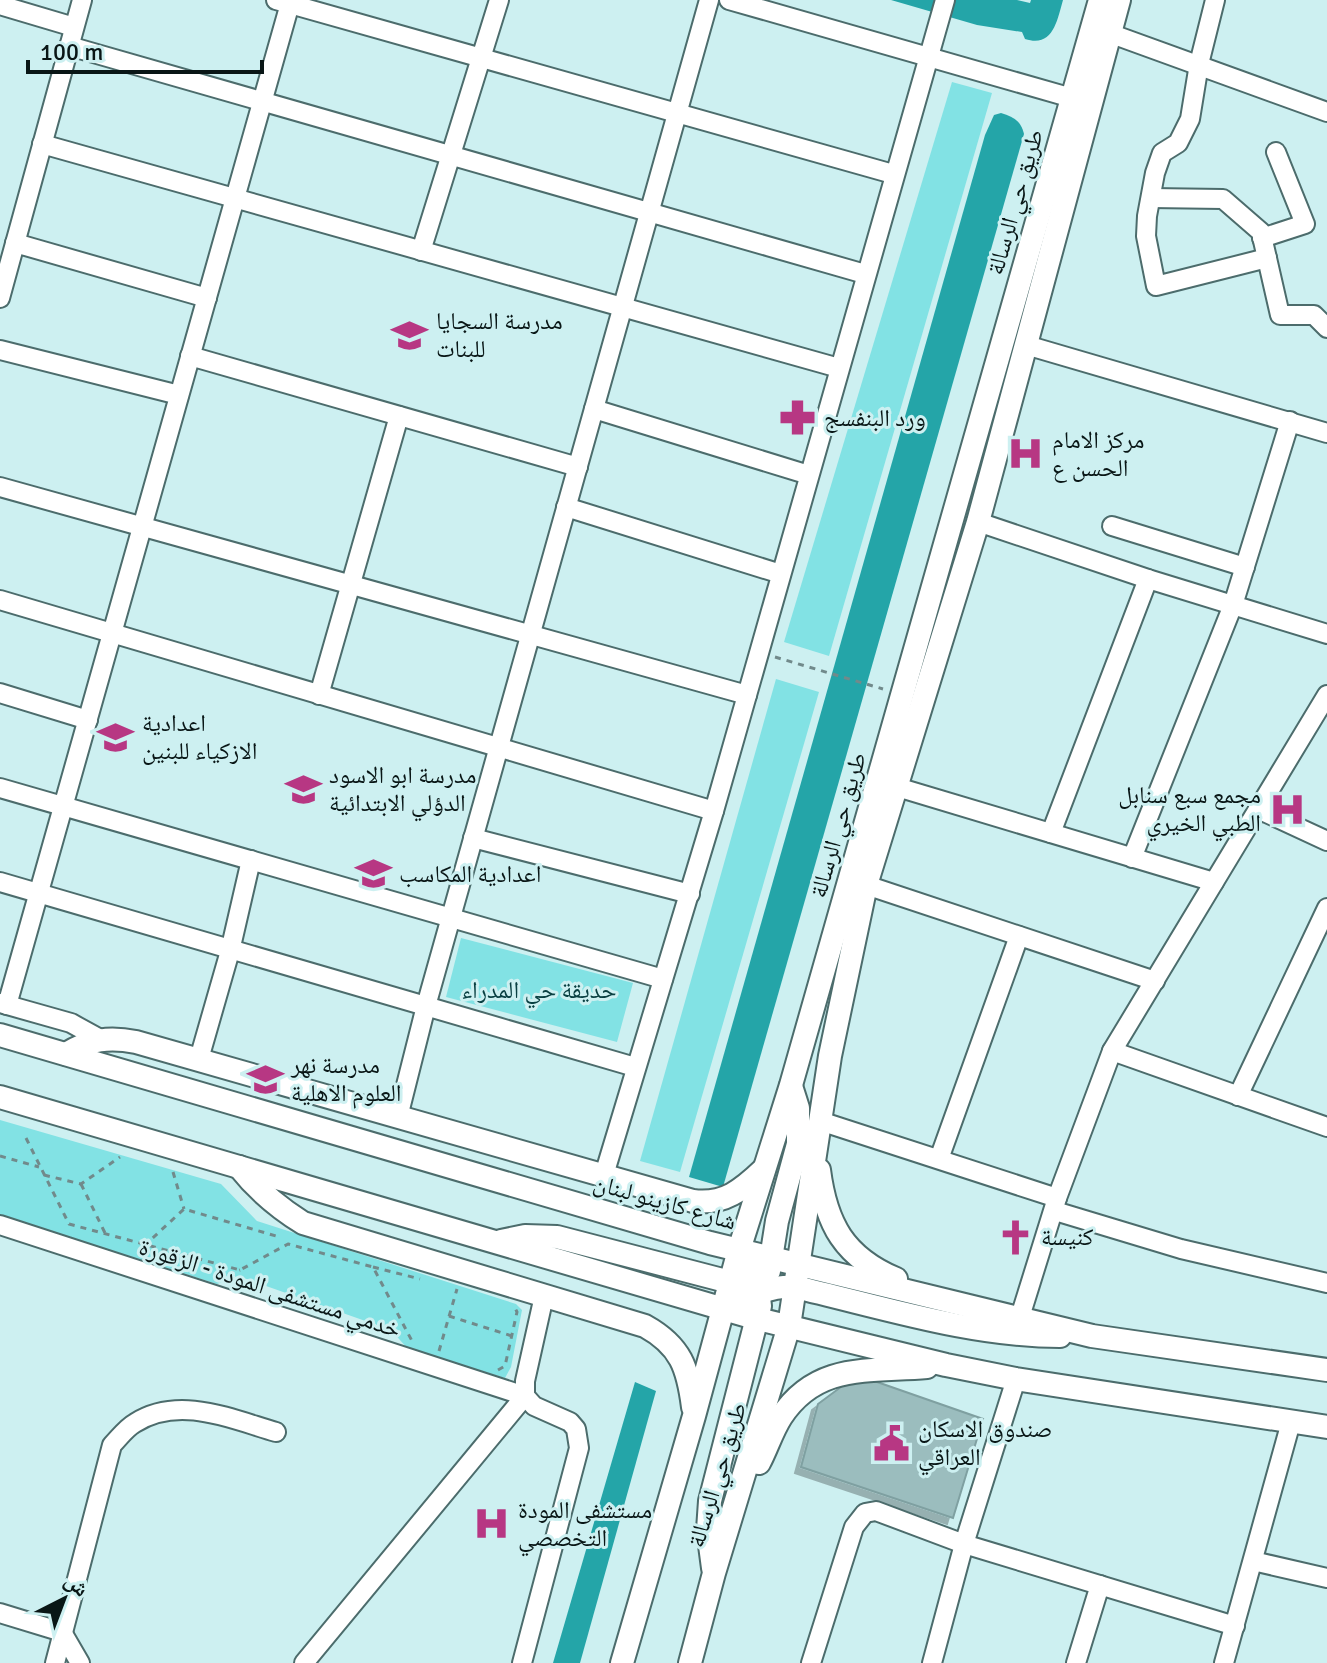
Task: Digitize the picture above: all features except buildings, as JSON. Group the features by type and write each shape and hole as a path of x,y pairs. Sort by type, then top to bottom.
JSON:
{"main road":[{"name":"طريق حي الرسالة","path":"622,1663 739,1250 791,1085 1100,0"},
{"name":"طريق حي الرسالة","path":"690,1663 789,1326 830,1056 866,885 978,522 1119,0"},
{"name":"شارع كازينو لبنان","path":"0,1035 739,1250"},
{"path":"66,1054 100,1039 127,1040 683,1199 712,1202 739,1192 766,1166"},
{"path":"714,1573 709,1544 710,1501 758,1319 777,1221 798,1144 798,1108 791,1085"},
{"path":"0,1097 758,1319 1016,1379 1327,1427"},
{"path":"817,1144 825,1205 843,1241 874,1268 925,1295"},
{"path":"239,1167 257,1189 303,1223 645,1326 667,1340 686,1369 694,1416"},
{"path":"495,1242 525,1236 557,1237 730,1282 766,1279 994,1332 1031,1336 1092,1336"},
{"path":"739,1250 766,1279 775,1306 789,1326"},
{"path":"723,1309 766,1279 797,1263 1092,1336 1327,1370"},
{"path":"737,1497 757,1468 783,1415 797,1397 815,1382 857,1371 946,1365"}],"street":[{"path":"0,298 82,0"},
{"path":"421,251 499,0"},
{"path":"398,1117 426,1006 709,0"},
{"path":"729,0 1072,98"},
{"path":"604,1175 690,894 945,0"},
{"path":"1215,0 1199,64 1190,119 1178,143 1162,153 1158,162 1146,236 1156,286 1267,258"},
{"path":"100,1039 71,1023 4,1004 39,895 207,298 262,101 285,1 893,174"},
{"path":"0,5 72,36 262,101 865,274"},
{"path":"1109,33 1327,112"},
{"path":"42,144 839,368"},
{"path":"1262,238 1305,224 1276,152"},
{"path":"1151,198 1223,199 1261,232 1280,315 1314,315 1327,328"},
{"path":"15,243 207,298"},
{"path":"1026,345 1327,433"},
{"path":"0,350 179,395"},
{"path":"190,356 578,467"},
{"path":"594,409 809,475"},
{"path":"319,695 399,416"},
{"path":"1132,858 1233,605 1290,421"},
{"path":"0,487 747,695"},
{"path":"566,507 781,574"},
{"path":"978,522 1327,634"},
{"path":"1112,526 1245,567"},
{"path":"1051,833 1148,579"},
{"path":"0,600 714,811"},
{"path":"0,693 88,720"},
{"path":"1020,1317 1056,1204 1112,1051 1327,695"},
{"path":"897,787 1214,882"},
{"path":"0,788 663,979"},
{"path":"1258,809 1327,841"},
{"path":"473,838 690,894"},
{"path":"199,1059 230,951 251,860"},
{"path":"0,882 635,1067"},
{"path":"866,885 1155,981"},
{"path":"1238,1096 1327,908"},
{"path":"939,1159 1019,936"},
{"path":"1112,1051 1327,1127"},
{"path":"820,1121 939,1159 1181,1249 1327,1283"},
{"name":"خدمي مستشفى المودة - الزقورة","path":"0,1225 525,1396 534,1406 570,1422 576,1429 579,1448 522,1663"},
{"path":"304,1663 525,1396 525,1381 544,1296"},
{"path":"932,1663 964,1544 1016,1379"},
{"path":"55,1663 112,1445 133,1424 156,1413 193,1409 276,1432"},
{"path":"1224,1663 1291,1422"},
{"path":"811,1663 854,1527 860,1517 870,1511 882,1512 964,1544 1235,1626"},
{"path":"1253,1561 1327,1578"},
{"path":"1076,1663 1100,1585"},
{"path":"0,1613 62,1632 80,1663"}],"path":[{"path":"759,652 881,689"},
{"path":"26,1138 69,1224 240,1270 288,1244 429,1282"},
{"path":"0,1156 41,1167"},
{"path":"44,1175 81,1184 120,1157"},
{"path":"173,1172 184,1209"},
{"path":"81,1184 106,1235"},
{"path":"184,1209 276,1236"},
{"path":"144,1246 184,1209"},
{"path":"373,1267 409,1340 424,1345"},
{"path":"439,1351 457,1289"},
{"path":"497,1370 505,1366 517,1312 513,1306"},
{"path":"449,1316 512,1336"}],"green space":[{"path":"952,82 992,93 829,656 784,642"},
{"path":"776,679 819,692 680,1172 640,1161"},
{"name":"حديقة حي المدراء","path":"461,938 633,983 617,1042 446,997"},
{"path":"0,1120 221,1184 257,1221 516,1304 522,1310 511,1367 505,1378 408,1349 391,1330 238,1276 217,1284 0,1216"}],"shaded area":[{"path":"891,0 1017,0 1030,3 1031,0 1063,0 1052,31 1042,40 1034,41 1025,39 1022,32 977,25"},
{"path":"1001,113 1016,120 1024,134 723,1187 689,1177 985,135 994,115"},
{"path":"635,1382 656,1391 580,1663 553,1663"}],"place":[{"name":"مدرسة السجايا للبنات","path":"410,335"},
{"name":"ورد البنفسج","path":"798,418"},
{"name":"مركز الامام الحسن ع","path":"1026,454"},
{"name":"اعدادية الازكياء للبنين","path":"116,737"},
{"name":"مدرسة ابو الاسود الدؤلي الابتدائية","path":"303,789"},
{"name":"مجمع سبع سنابل الطبي الخيري","path":"1287,809"},
{"name":"اعدادية المكاسب","path":"373,874"},
{"name":"مدرسة نهر العلوم الاهلية","path":"265,1079"},
{"name":"كنيسة","path":"1015,1237"},
{"name":"صندوق الاسكان العراقي","path":"892,1443"},
{"name":"مستشفى المودة التخصصي","path":"492,1524"}]}
